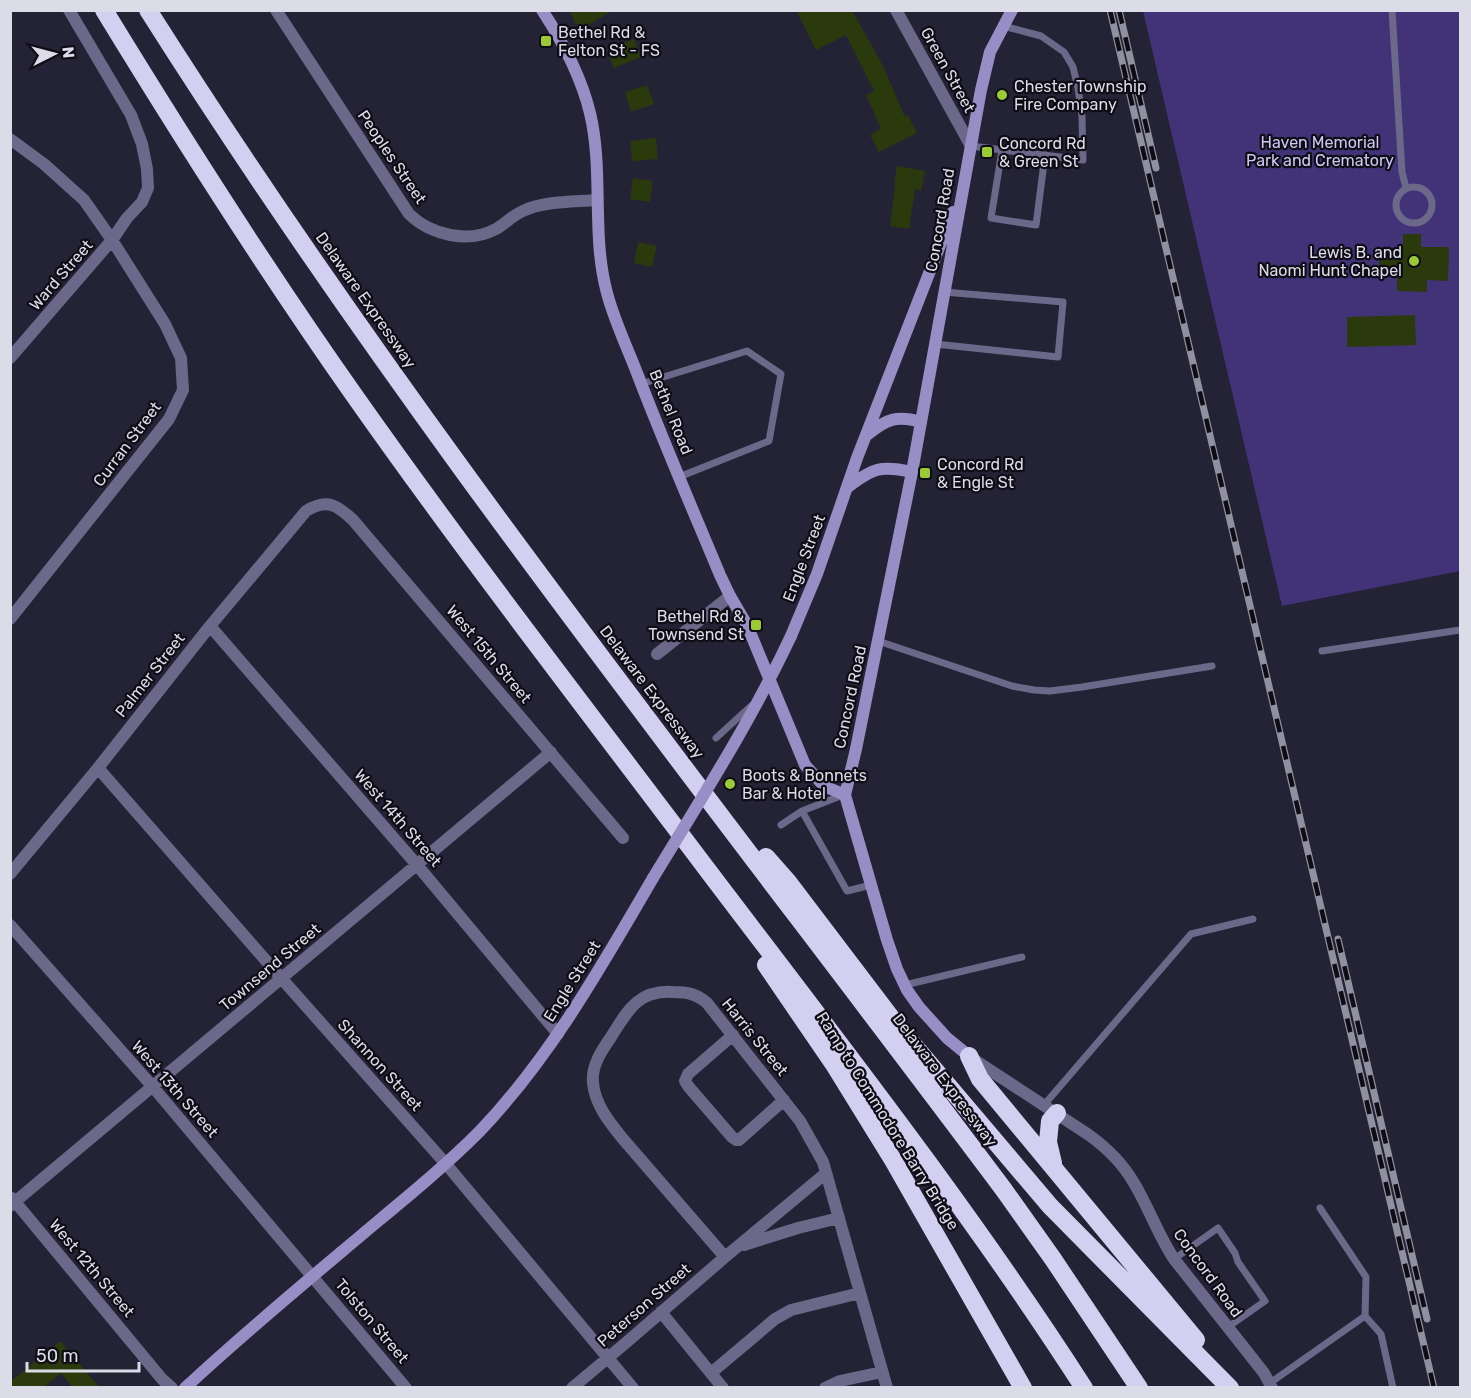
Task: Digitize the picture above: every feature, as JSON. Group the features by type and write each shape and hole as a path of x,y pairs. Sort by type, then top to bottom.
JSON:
{"highway":[{"path":"104,10 227,209 351,392 466,549 915,1145 1011,1279 1084,1388"},
{"name":"Delaware Expressway","path":"148,10 238,149 429,425 997,1181 1053,1258 1138,1388"},
{"path":"675,754 788,882 895,1023 1050,1206 1230,1388"},
{"name":"Ramp to Commodore Barry Bridge","path":"715,879 774,978 835,1066 887,1151 1023,1388"},
{"path":"969,1056 980,1079 1236,1388"},
{"path":"1050,1109 1048,1142 1054,1168"}],"main road":[{"name":"Bethel Road","path":"542,10 571,60 590,114 602,274 641,384 730,597 747,625 805,765 824,786 845,795"},
{"name":"Concord Road","path":"969,1056 947,1038 919,1008 897,969 845,795 912,472 981,90 990,52 1012,10"},
{"name":"Engle Street","path":"185,1388 446,1164 480,1131 507,1100 558,1034 617,940 742,731 771,678 817,574 857,458 962,187"},
{"path":"867,435 886,421 903,418 921,422"},
{"path":"848,487 865,474 881,468 912,472"}],"street":[{"name":"Ward Street","path":"10,358 112,240 142,202 148,188 147,169 131,115 69,10"},
{"name":"Peoples Street","path":"276,10 409,214 427,228 461,237 474,236 497,229 523,211 549,204 597,200"},
{"name":"Green Street","path":"896,10 971,146"},
{"name":"Curran Street","path":"10,619 169,418 183,390 181,358 165,324 112,240 84,200 44,164 11,141"},
{"name":"Palmer Street","path":"10,874 306,511 322,504"},
{"name":"West 15th Street","path":"322,504 336,506 353,520 623,838"},
{"path":"657,654 730,597"},
{"name":"West 14th Street","path":"210,626 417,865 558,1034"},
{"name":"Townsend Street","path":"12,1202 153,1087 551,752"},
{"name":"Shannon Street","path":"98,768 446,1164 633,1388"},
{"name":"West 13th Street","path":"10,925 153,1087 313,1276"},
{"name":"Harris Street","path":"725,1257 623,1139 599,1103 592,1081 596,1062 623,1017 640,998 652,993 681,992 692,994 707,1003 800,1120 823,1162 887,1388"},
{"path":"733,1035 688,1074 685,1081 688,1086 736,1140 740,1140 784,1100"},
{"name":"Concord Road","path":"969,1056 1107,1148 1134,1182 1173,1260 1228,1327 1271,1385"},
{"name":"Peterson Street","path":"572,1388 826,1173"},
{"name":"West 12th Street","path":"12,1202 171,1388"},
{"name":"Peterson Street","path":"737,1248 798,1228 839,1218"},
{"name":"Tolston Street","path":"313,1276 405,1388"},
{"path":"711,1373 775,1318 791,1310 860,1293"},
{"path":"661,1312 723,1388"},
{"path":"825,1388 840,1381 882,1372"}],"lane":[{"path":"1392,10 1402,172 1406,188"},
{"path":"971,146 1083,160 1082,116 1073,67 1064,52 1041,36 1003,26"},
{"path":"1002,150 991,219 1036,225 1045,155"},
{"path":"1406,188 1420,188 1427,192 1431,199 1430,214 1421,223 1405,222 1397,213 1396,199 1406,188"},
{"path":"935,344 1058,357 1062,302 944,292"},
{"path":"641,384 747,351 781,374 769,441 679,477"},
{"path":"1322,651 1461,630"},
{"path":"878,641 1012,686 1034,690 1050,691 1082,687 1212,666"},
{"path":"716,738 773,687"},
{"path":"781,825 802,811 845,795"},
{"path":"802,811 846,891 871,885"},
{"path":"1050,1109 1191,934 1253,919"},
{"path":"905,985 1022,957"},
{"path":"1320,1208 1366,1277 1365,1316 1382,1334 1394,1388"},
{"path":"1173,1260 1218,1228 1265,1301 1228,1327"},
{"path":"1271,1385 1365,1316"}],"green space":[{"name":"Haven Memorial Park and Crematory","path":"1143,11 1460,11 1460,571 1282,606"}],"building":[{"path":"569,10 614,10 579,30"},
{"path":"796,10 852,10 883,66 905,117 908,115 917,133 879,152 870,135 881,129 866,95 874,91 846,35 816,50"},
{"path":"634,39 641,57 614,68 606,50"},
{"path":"647,85 654,104 631,112 625,92"},
{"path":"656,138 658,159 632,161 630,141"},
{"path":"897,166 925,171 921,191 915,189 909,229 890,226"},
{"path":"633,178 653,181 650,202 630,199"},
{"name":"Lewis B. and Naomi Hunt Chapel","path":"1403,234 1421,234 1421,247 1449,247 1448,281 1427,280 1427,292 1397,291 1397,275 1379,274 1379,248 1403,248"},
{"path":"638,242 657,246 652,267 634,263"},
{"path":"1415,315 1416,345 1347,347 1347,317"},
{"path":"60,1341 100,1388 73,1388 61,1373 43,1388 10,1388 10,1382"}],"railway":[{"path":"1110,10 1434,1388"},
{"path":"1119,10 1156,168"},
{"path":"1338,939 1427,1319"}],"place":[{"name":"Bethel Rd & Felton St - FS","path":"546,41"},
{"name":"Chester Township Fire Company","path":"1002,95"},
{"name":"Concord Rd & Green St","path":"987,152"},
{"name":"Lewis B. and Naomi Hunt Chapel","path":"1414,261"},
{"name":"Concord Rd & Engle St","path":"925,473"},
{"name":"Bethel Rd & Townsend St","path":"756,625"},
{"name":"Boots & Bonnets Bar & Hotel","path":"730,784"}]}
